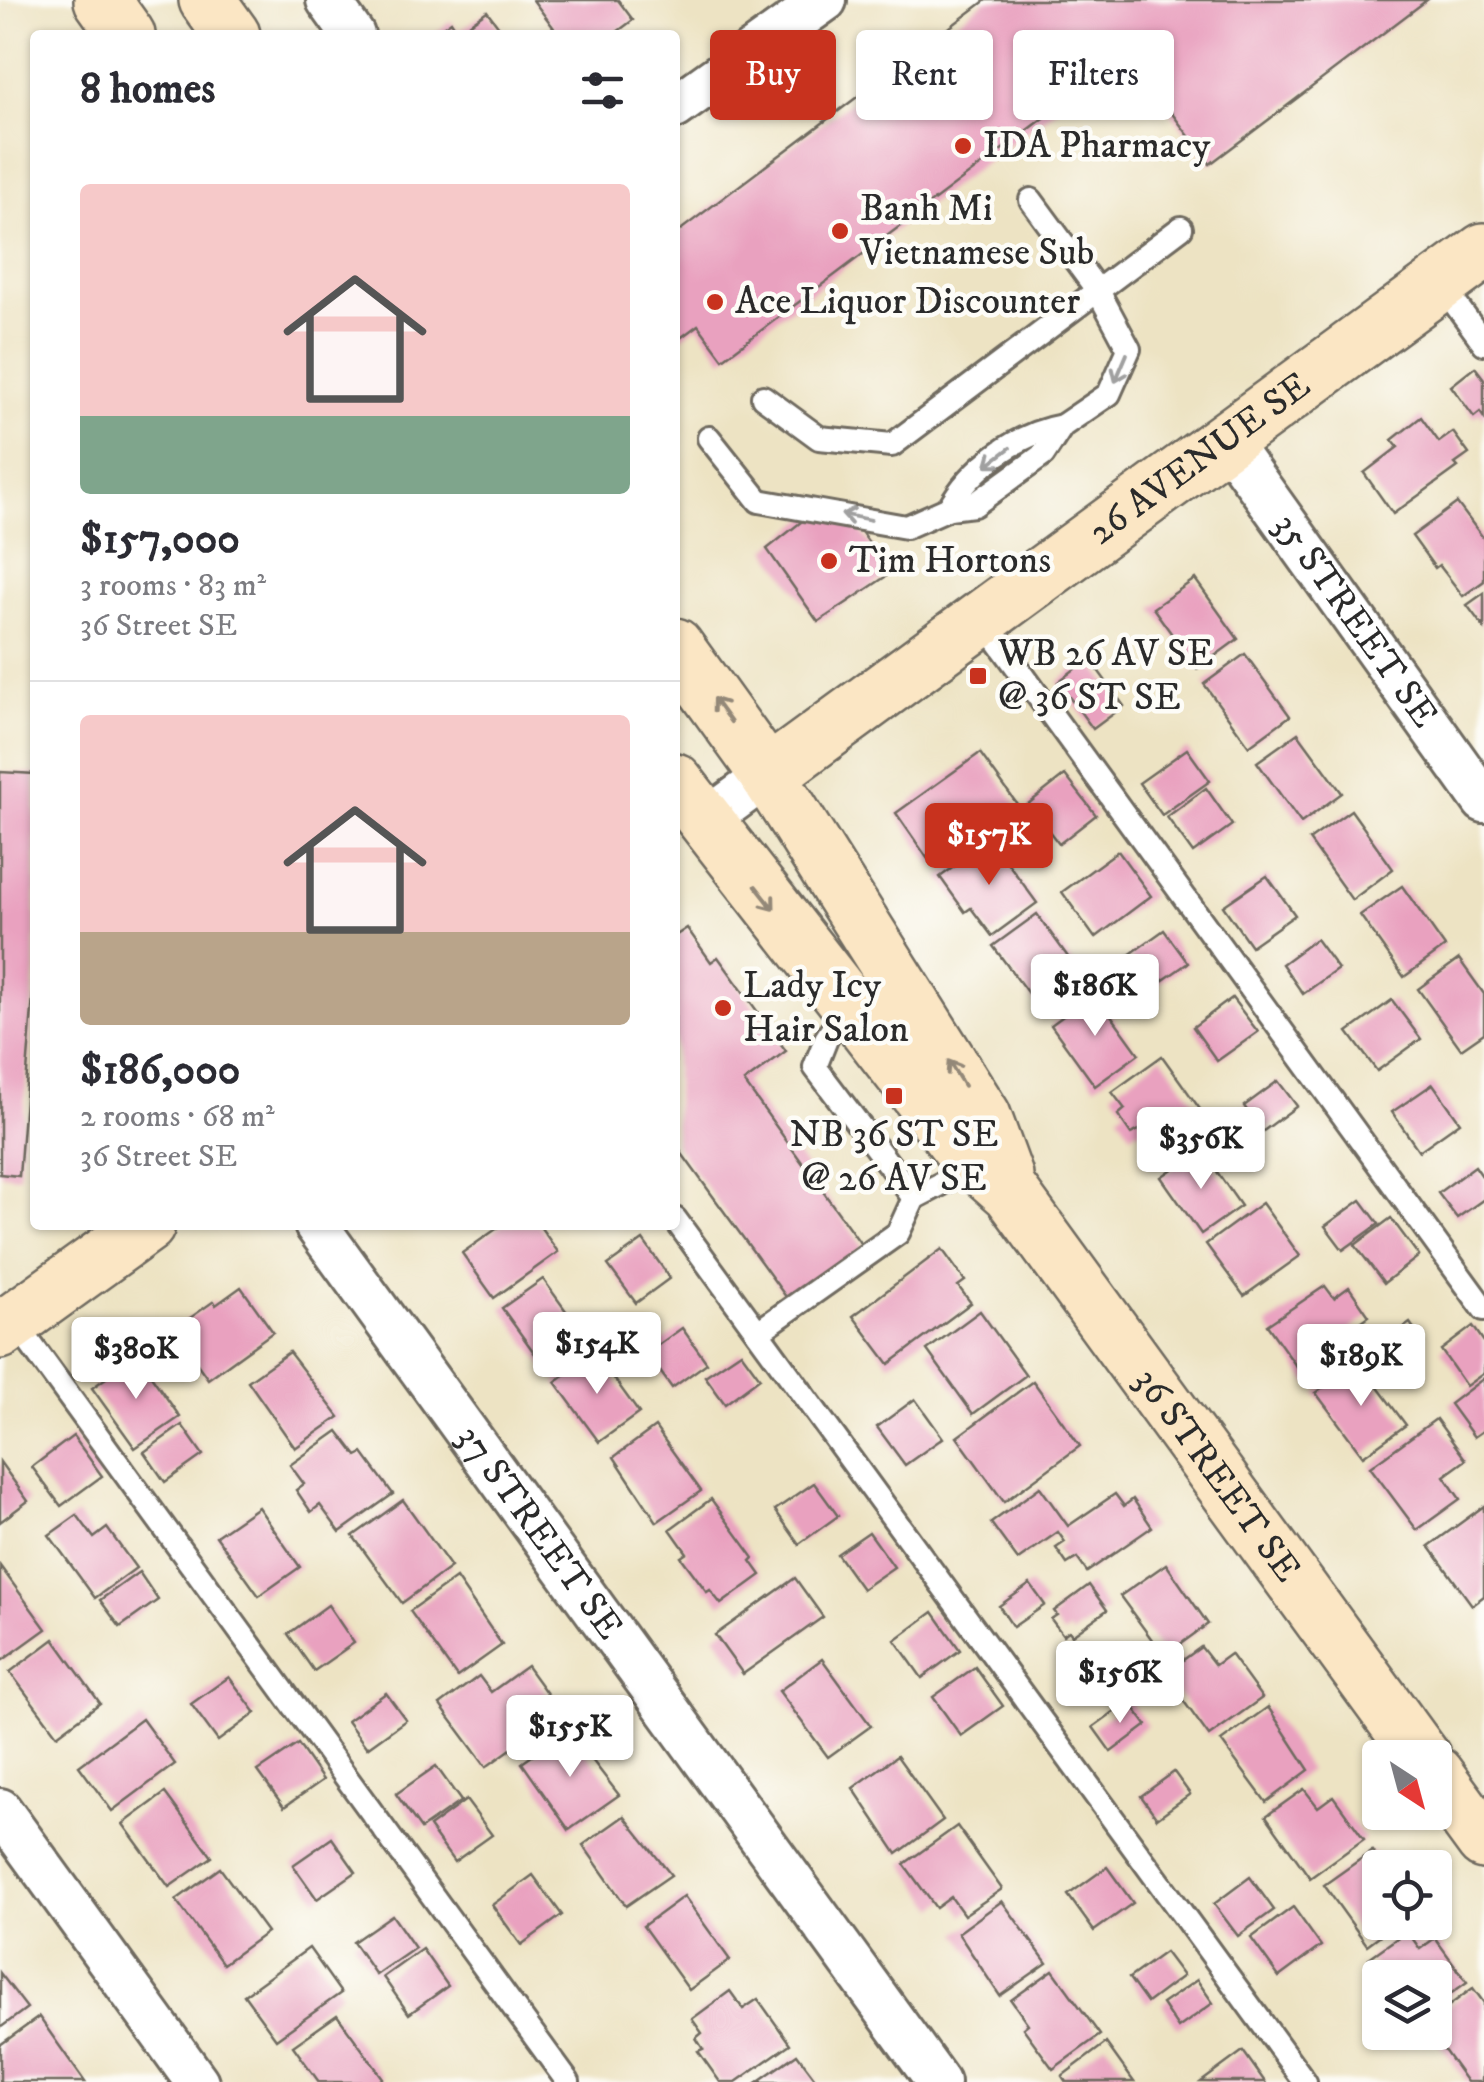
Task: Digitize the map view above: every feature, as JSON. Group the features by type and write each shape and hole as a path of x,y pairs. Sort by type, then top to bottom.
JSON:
{"main road":[{"path":"102,0 123,30"},
{"path":"207,0 228,30"},
{"name":"26 AVENUE SE","path":"768,775 1484,251"},
{"name":"36 STREET SE","path":"680,653 768,775 983,1116 995,1178"},
{"name":"36 STREET SE","path":"685,815 848,1004 962,1150 995,1178 1410,1740"},
{"path":"7,1326 140,1230"},
{"path":"1452,1797 1484,1841"}],"street":[{"path":"680,103 825,0"},
{"name":"35 STREET SE","path":"1226,440 1484,801"},
{"name":"26 AVENUE SE","path":"685,815 768,775"},
{"name":"37 STREET SE","path":"320,1230 938,2082"},
{"path":"0,1810 197,2082"}],"lane":[{"path":"709,438 760,501 906,527 949,508 964,482 1033,431 1062,426 1110,394 1128,348 1098,290 1031,200"},
{"path":"763,396 820,438 892,445 1181,228"},
{"path":"1440,283 1484,343"},
{"path":"982,618 1484,1309"},
{"path":"848,1004 826,1039 816,1067 914,1198"},
{"path":"914,1198 995,1178"},
{"path":"758,1332 898,1234 914,1198"},
{"path":"680,1226 1305,2082"},
{"path":"7,1326 568,2082"}],"building":[{"path":"533,0 618,0 633,20 620,30 555,30"},
{"path":"986,0 1427,0 1210,164 1174,116 1174,30 1013,30 1013,120 1041,120 723,359 698,325 680,338 680,230 827,120 836,120 836,113 856,98 856,120 993,120 993,30 946,30"},
{"path":"487,11 501,30 461,30"},
{"path":"451,21 457,30 439,30"},
{"path":"1475,367 1484,379 1484,418 1480,412 1474,417 1451,386"},
{"path":"1421,417 1439,442 1453,432 1469,454 1455,464 1458,467 1393,514 1364,473 1398,447 1392,440"},
{"path":"1457,503 1484,539 1484,581 1463,596 1439,565 1435,568 1412,536"},
{"name":"Tim Hortons","path":"811,514 854,522 891,573 818,622 767,549"},
{"path":"1195,579 1238,639 1197,669 1153,608"},
{"path":"1484,593 1484,628 1467,605"},
{"path":"1245,654 1290,716 1249,746 1204,684"},
{"path":"1089,658 1124,706 1093,729 1058,682"},
{"path":"1298,733 1342,793 1301,823 1257,762"},
{"path":"1187,749 1210,781 1162,815 1139,783"},
{"path":"980,753 1017,804 932,865 896,813"},
{"path":"0,772 30,774 30,1034 19,1176 0,1174"},
{"path":"1065,775 1096,815 1059,844 1028,804"},
{"path":"1206,788 1232,825 1193,853 1167,817"},
{"path":"1351,810 1393,869 1352,900 1309,840"},
{"path":"991,840 1037,903 992,936 971,908 965,912 940,877"},
{"path":"1118,851 1151,896 1095,938 1062,892"},
{"path":"1267,876 1295,915 1251,946 1223,906"},
{"path":"1402,886 1445,947 1404,977 1360,915"},
{"path":"1037,914 1081,975 1038,1007 993,946"},
{"path":"687,928 711,962 718,957 786,1051 744,1082 863,1247 789,1301 680,1151 680,933"},
{"path":"1164,930 1188,963 1152,988 1129,955"},
{"path":"1316,939 1338,969 1303,994 1282,964"},
{"path":"1459,959 1484,994 1484,1033 1461,1049 1418,989"},
{"path":"1095,993 1139,1054 1095,1086 1051,1025"},
{"path":"1232,998 1258,1032 1217,1061 1193,1027"},
{"path":"1392,1000 1421,1039 1377,1071 1348,1032"},
{"path":"1162,1056 1202,1112 1152,1148 1139,1130 1131,1134 1118,1115 1125,1109 1112,1092"},
{"path":"1278,1081 1297,1106 1262,1132 1244,1106"},
{"path":"1433,1084 1460,1122 1419,1151 1392,1112"},
{"path":"1201,1149 1241,1206 1201,1234 1161,1177"},
{"path":"1475,1166 1484,1179 1484,1199 1457,1218 1438,1193"},
{"path":"1361,1200 1379,1224 1343,1250 1325,1226"},
{"path":"1262,1203 1300,1256 1244,1296 1206,1244"},
{"path":"1391,1218 1419,1256 1384,1283 1355,1245"},
{"path":"495,1230 543,1230 558,1252 494,1298 462,1253"},
{"path":"643,1240 670,1278 636,1303 608,1265"},
{"path":"942,1249 965,1281 958,1286 971,1303 889,1364 853,1316"},
{"path":"543,1279 587,1340 546,1369 502,1308"},
{"path":"1325,1286 1334,1298 1349,1287 1369,1316 1347,1332 1358,1347 1308,1383 1267,1325"},
{"path":"241,1287 273,1332 208,1379 173,1330"},
{"path":"980,1311 1026,1375 973,1414 927,1350"},
{"path":"1410,1323 1424,1343 1401,1360 1386,1340"},
{"path":"1473,1326 1484,1342 1484,1373 1466,1386 1441,1350"},
{"path":"682,1328 707,1363 672,1388 647,1353"},
{"path":"289,1352 339,1417 295,1448 248,1381"},
{"path":"595,1352 639,1413 599,1442 555,1382"},
{"path":"741,1352 760,1378 725,1404 705,1376"},
{"path":"137,1356 180,1417 135,1448 92,1388"},
{"path":"1359,1362 1406,1425 1363,1456 1316,1393"},
{"path":"1484,1378 1484,1430 1474,1437 1450,1404"},
{"path":"1033,1381 1080,1446 1004,1502 957,1437"},
{"path":"915,1399 943,1438 905,1465 877,1427"},
{"path":"1436,1419 1466,1460 1444,1476 1460,1499 1417,1530 1370,1467"},
{"path":"182,1425 203,1455 165,1482 144,1452"},
{"path":"655,1427 701,1491 657,1522 614,1457"},
{"path":"338,1431 357,1456 363,1453 393,1494 340,1532 320,1505 311,1512 296,1490 304,1484 290,1465"},
{"path":"73,1436 102,1476 61,1506 32,1467"},
{"path":"0,1462 28,1501 0,1522"},
{"path":"814,1483 838,1516 799,1544 775,1510"},
{"path":"1040,1487 1068,1526 1115,1494 1124,1506 1133,1499 1152,1527 1087,1572 1077,1558 1067,1564 1056,1548 1065,1542 1058,1532 1018,1560 991,1523"},
{"path":"711,1499 754,1558 751,1561 761,1575 721,1604 681,1557 687,1553 670,1529"},
{"path":"403,1500 451,1567 402,1603 353,1536"},
{"path":"1484,1506 1484,1596 1472,1605 1429,1546"},
{"path":"258,1507 300,1567 259,1596 216,1536"},
{"path":"77,1515 94,1538 107,1528 136,1568 95,1598 49,1535"},
{"path":"869,1532 894,1567 862,1589 837,1554"},
{"path":"1166,1564 1208,1624 1164,1656 1120,1596"},
{"path":"0,1566 46,1629 3,1660 0,1656"},
{"path":"139,1572 158,1600 120,1627 100,1600"},
{"path":"456,1578 502,1645 457,1677 410,1611"},
{"path":"795,1578 823,1617 743,1674 715,1635"},
{"path":"1030,1584 1045,1605 1013,1627 999,1606"},
{"path":"1089,1585 1107,1610 1072,1635 1069,1631 1063,1635 1051,1619 1057,1615 1054,1611"},
{"path":"328,1605 354,1643 314,1671 288,1634"},
{"path":"933,1612 960,1650 922,1678 895,1640"},
{"path":"54,1639 100,1703 57,1735 10,1672"},
{"path":"1201,1647 1215,1665 1230,1654 1262,1698 1209,1736 1164,1674"},
{"path":"822,1659 871,1726 828,1757 779,1691"},
{"path":"527,1666 561,1713 486,1767 440,1705 479,1676 491,1692"},
{"path":"975,1667 1003,1706 961,1736 933,1697"},
{"path":"229,1677 256,1713 218,1741 191,1704"},
{"path":"386,1693 406,1720 367,1748 347,1721"},
{"path":"1129,1701 1147,1725 1111,1752 1093,1727"},
{"path":"1268,1707 1309,1770 1266,1802 1221,1741"},
{"path":"142,1719 175,1764 112,1811 79,1766"},
{"path":"569,1730 619,1795 569,1830 522,1763"},
{"path":"298,1744 323,1780 284,1807 258,1771"},
{"path":"897,1756 943,1820 897,1854 853,1788"},
{"path":"436,1766 461,1801 421,1829 396,1794"},
{"path":"1174,1772 1190,1794 1157,1818 1141,1796"},
{"path":"1304,1789 1318,1807 1333,1796 1364,1839 1310,1878 1266,1816"},
{"path":"165,1793 212,1857 169,1887 123,1824"},
{"path":"466,1800 492,1835 454,1862 429,1827"},
{"path":"624,1816 671,1875 626,1906 583,1845"},
{"path":"957,1826 1002,1889 964,1915 951,1897 936,1908 904,1864"},
{"path":"332,1838 356,1872 317,1899 293,1865"},
{"path":"1362,1858 1362,1938 1324,1885"},
{"path":"1107,1867 1133,1903 1094,1931 1068,1895"},
{"path":"220,1868 267,1932 223,1964 176,1900"},
{"path":"533,1875 562,1915 521,1945 492,1905"},
{"path":"1250,1877 1274,1910 1238,1936 1214,1904"},
{"path":"684,1896 730,1960 689,1990 643,1926"},
{"path":"1002,1901 1047,1963 1000,1996 958,1933"},
{"path":"1293,1907 1321,1946 1279,1977 1251,1938"},
{"path":"392,1915 415,1948 376,1975 353,1942"},
{"path":"1394,1940 1414,1940 1420,1949 1436,1940 1451,1960 1370,1960"},
{"path":"309,1948 341,1993 276,2039 244,1995"},
{"path":"422,1949 448,1986 409,2014 383,1977"},
{"path":"1165,1952 1183,1976 1147,2003 1129,1978"},
{"path":"1452,1961 1467,1982 1452,1993"},
{"path":"1053,1970 1100,2035 1053,2069 1023,2028 1028,2024 1011,2000"},
{"path":"0,1973 27,2008 0,2028"},
{"path":"1197,1980 1213,2003 1178,2028 1162,2004"},
{"path":"1473,1988 1484,2003 1482,2082 1467,2082 1444,2050 1452,2050 1452,2003"},
{"path":"730,1991 743,2009 758,1999 790,2044 736,2082 720,2082 698,2051 703,2049 696,2038 702,2033 692,2019"},
{"path":"337,2015 383,2078 378,2082 319,2082 293,2046"},
{"path":"39,2017 85,2082 0,2082 0,2045"},
{"path":"1106,2043 1134,2082 1066,2082 1062,2076"},
{"path":"1243,2051 1265,2082 1201,2082"},
{"path":"797,2054 818,2082 757,2082"}],"place":[{"name":"IDA Pharmacy","path":"963,146"},
{"name":"Banh Mi Vietnamese Sub","path":"840,231"},
{"name":"Ace Liquor Discounter","path":"715,302"},
{"name":"Tim Hortons","path":"829,561"},
{"name":"WB 26 AV SE @ 36 ST SE","path":"978,676"},
{"name":"Lady Icy Hair Salon","path":"723,1008"},
{"name":"NB 36 ST SE @ 26 AV SE","path":"894,1096"}]}
